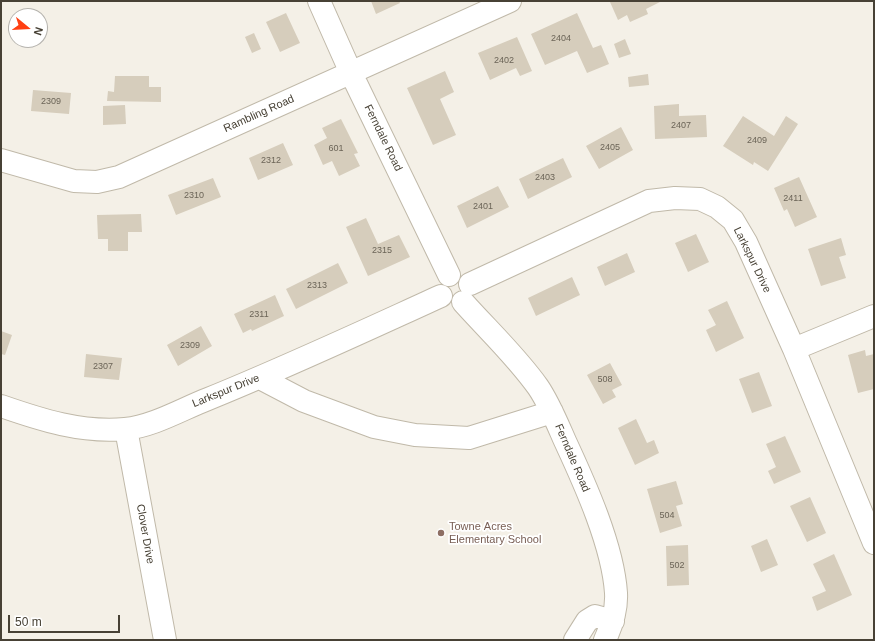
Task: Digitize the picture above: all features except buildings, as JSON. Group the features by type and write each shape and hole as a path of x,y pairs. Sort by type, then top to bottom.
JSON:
{"street":[{"name":"Ferndale Road","path":"319,1 351,73 449,275"},
{"name":"Rambling Road","path":"1,160 74,181 97,182 119,177 510,1"},
{"name":"Larkspur Drive","path":"466,293 649,201 675,198 700,199 717,207 733,220 746,242 794,349 874,543"},
{"path":"459,274 467,280 466,293 453,305 448,303 441,296 440,291 442,281 449,275 459,274"},
{"name":"Ferndale Road","path":"466,293 533,381 552,412 576,465 605,542 614,573 615,588 609,631"},
{"name":"Larkspur Drive","path":"1,406 33,418 72,427 126,429 156,421 260,378 441,296"},
{"path":"794,349 874,316"},
{"path":"260,378 304,402 367,425 415,435 469,438 552,412"},
{"name":"Clover Drive","path":"126,429 165,640"},
{"path":"575,640 587,621 595,616 609,631"}],"place":[{"name":"Towne Acres Elementary School","path":"441,533"}]}
